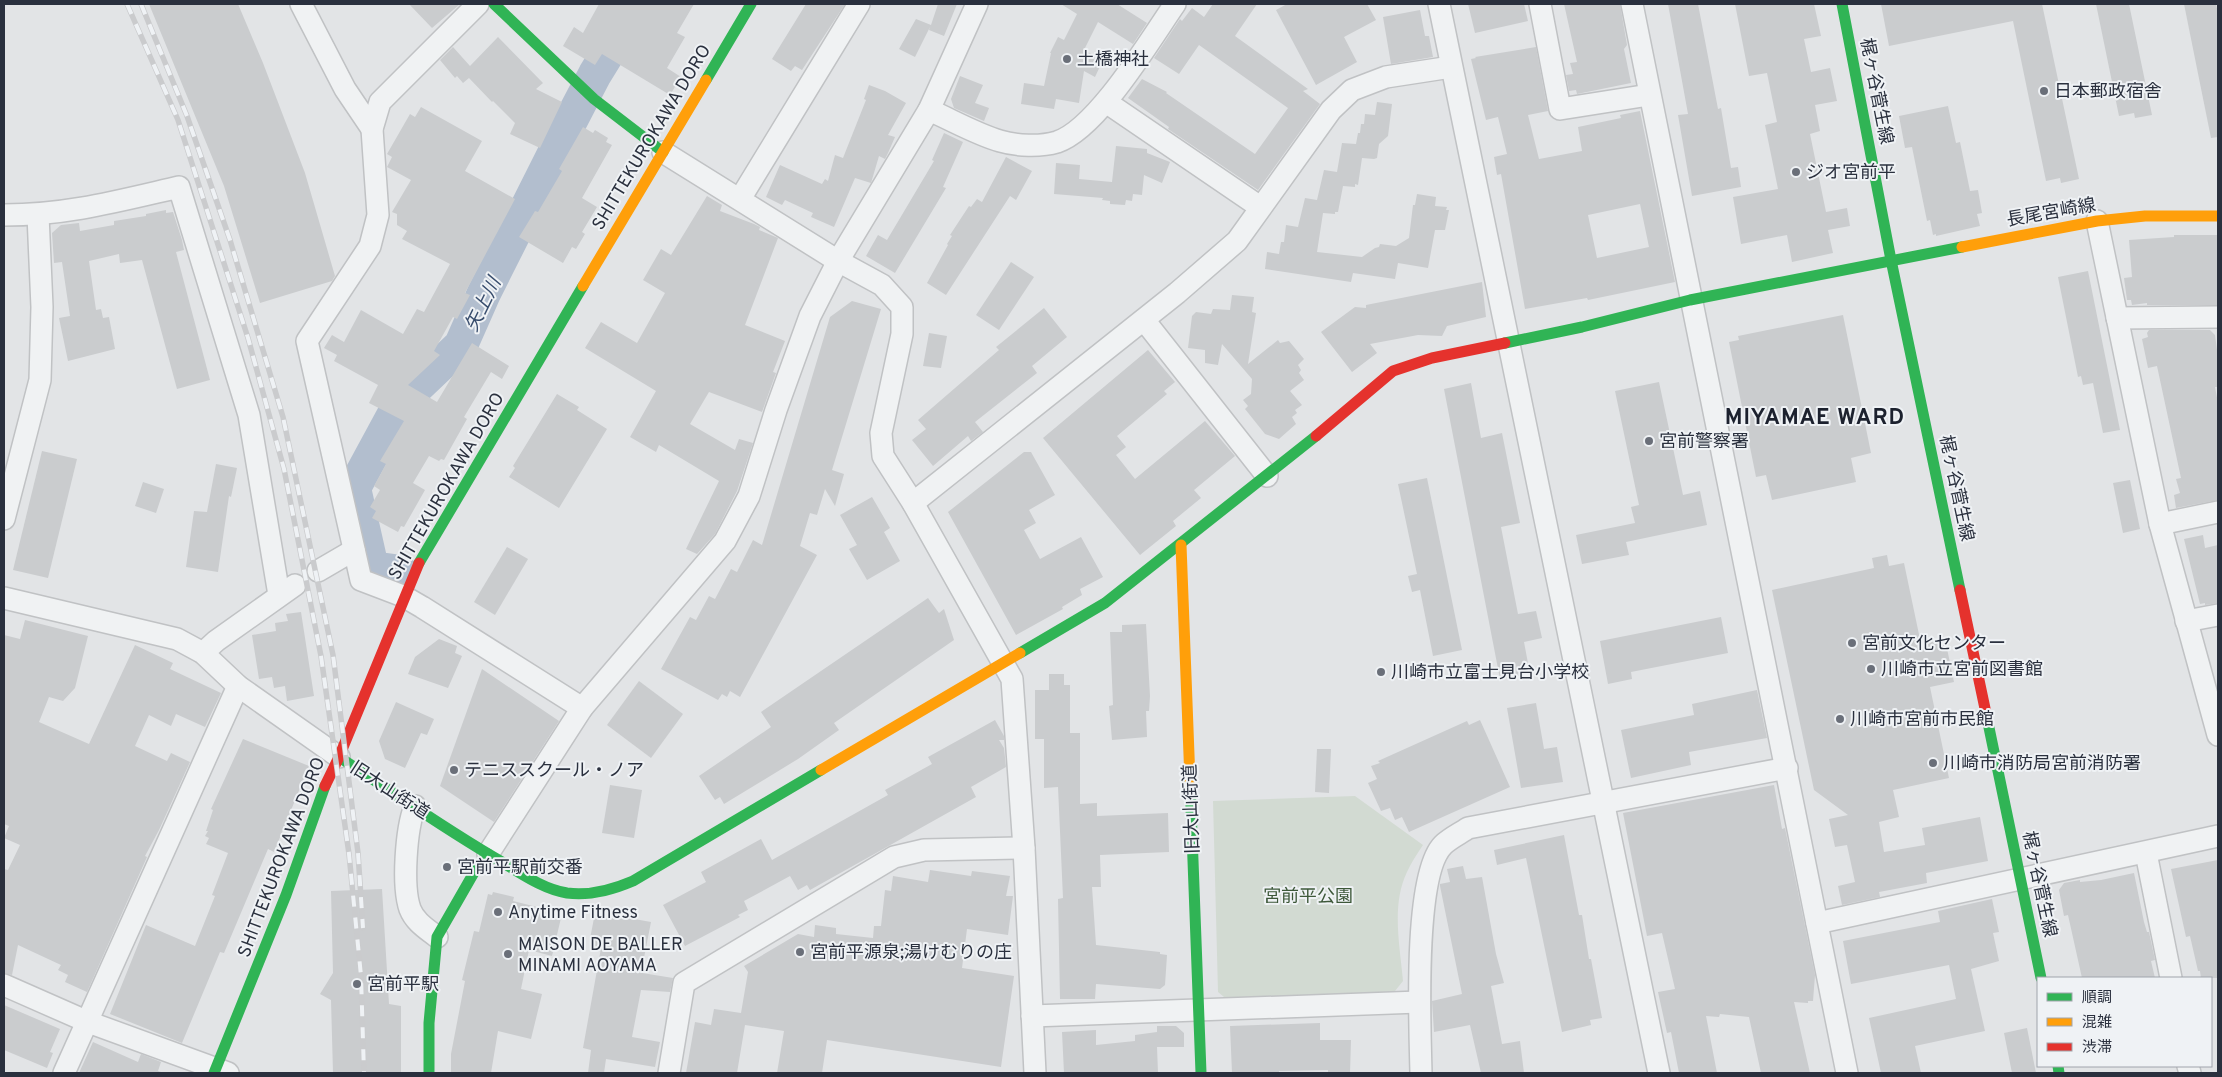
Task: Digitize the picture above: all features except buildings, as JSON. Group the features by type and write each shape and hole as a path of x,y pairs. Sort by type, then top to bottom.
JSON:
{"street":[{"path":"301,4 345,89 372,129"},
{"path":"478,4 380,102 372,129 378,215 370,246 307,341 361,580 404,596 582,708"},
{"path":"494,4 594,99 664,152 838,261 882,285 902,307 902,334 881,433 883,456 913,503 1012,679 1024,848 1035,1073"},
{"name":"SHITTEKUROKAWA DORO","path":"219,1072 329,774 339,757 404,596 421,559 751,4"},
{"path":"740,199 858,4"},
{"path":"429,1073 429,1023 437,937 476,869 488,854 582,708 725,541 749,496 776,410 810,316 838,261 929,110 977,4"},
{"path":"929,110 1000,141 1030,145 1057,142 1084,126 1106,102 1176,4"},
{"path":"1439,4 1659,1073"},
{"path":"1540,4 1560,109 1650,95"},
{"path":"1632,4 1690,300 1787,768 1847,1073"},
{"name":"梶ヶ谷菅生線","path":"1842,4 1891,260 2041,977"},
{"path":"913,503 1215,262 1237,241 1331,110 1352,90 1386,77 1451,67"},
{"path":"1106,102 1260,208"},
{"path":"4,215 38,215 80,210 179,187 249,416 287,590 216,641 203,653"},
{"path":"4,519 40,380 42,307 38,215"},
{"name":"長尾宮崎線","path":"1181,545 1393,371 1432,358 1582,327 1690,300 2097,220 2145,216 2218,216"},
{"path":"2097,220 2160,524 2218,735"},
{"path":"2117,318 2217,321"},
{"path":"1144,320 1267,476"},
{"path":"2160,524 2218,512"},
{"name":"旧大山街道","path":"4,598 177,639 203,653 238,686 339,757 488,854 533,880 565,893 589,894 612,890 634,881 1003,664 1105,603 1181,545"},
{"name":"旧大山街道","path":"1181,545 1202,1073"},
{"path":"318,571 354,550"},
{"path":"2186,621 2218,615"},
{"path":"64,1073 238,686"},
{"path":"1421,1073 1422,912 1431,869 1442,845 1468,828 1603,801 1787,768"},
{"path":"415,806 409,823 406,857 410,909 419,922 437,937"},
{"path":"1817,923 2218,836"},
{"path":"669,1073 684,983 894,857 924,850 1024,848"},
{"path":"2146,853 2171,977"},
{"path":"4,985 88,1022 219,1072"},
{"path":"1032,1016 1420,1002"}],"green space":[{"name":"宮前平公園","path":"1355,796 1423,845 1407,872 1399,898 1398,926 1403,981 1391,996 1230,1002 1218,992 1213,801"}],"waterway":[{"name":"矢上川","path":"401,572 372,568 354,488 400,403 461,345 484,293 571,120 595,74 638,4"}],"railway":[{"path":"127,4 178,120 248,338 284,469 321,656 349,854 361,976 364,1073"},
{"path":"141,4 187,116 230,240 283,417 333,655 358,853 363,928"}],"traffic: fast":[{"path":"494,4 594,99 663,152"},
{"path":"706,80 751,4"},
{"path":"1842,4 1891,260 1960,590"},
{"path":"1505,343 1582,327 1690,300 1962,247"},
{"path":"419,563 583,286"},
{"path":"1020,653 1105,603 1316,436"},
{"path":"1987,718 2041,977"},
{"path":"339,757 440,824 525,876 541,885 575,894 600,891 633,881 821,770"},
{"path":"1190,781 1201,1073"},
{"path":"214,1073 286,895 325,786"},
{"path":"429,1073 429,1023 437,937 476,869 488,854"},
{"path":"2058,1067 2059,1073"}],"traffic: slow":[{"path":"583,286 706,80"},
{"path":"1962,247 2097,221 2145,216 2218,216"},
{"path":"1181,545 1190,781"},
{"path":"821,770 1020,653"}],"traffic: jam":[{"path":"1316,436 1393,371 1432,358 1505,343"},
{"path":"325,786 339,757 419,563"},
{"path":"1960,590 1987,718"}],"place":[{"name":"土橋神社","path":"1067,59"},
{"name":"日本郵政宿舎","path":"2044,91"},
{"name":"ジオ宮前平","path":"1796,172"},
{"name":"宮前警察署","path":"1649,441"},
{"name":"宮前文化センター","path":"1852,643"},
{"name":"川崎市立宮前図書館","path":"1871,669"},
{"name":"川崎市立富士見台小学校","path":"1381,672"},
{"name":"川崎市宮前市民館","path":"1840,719"},
{"name":"川崎市消防局宮前消防署","path":"1933,763"},
{"name":"テニススクール・ノア","path":"454,770"},
{"name":"宮前平駅前交番","path":"447,867"},
{"name":"Anytime Fitness","path":"498,912"},
{"name":"宮前平源泉;湯けむりの庄","path":"800,952"},
{"name":"MAISON DE BALLER MINAMI AOYAMA","path":"508,954"},
{"name":"宮前平駅","path":"357,984"}],"district":[{"name":"MIYAMAE WARD","path":"1815,416"}]}
